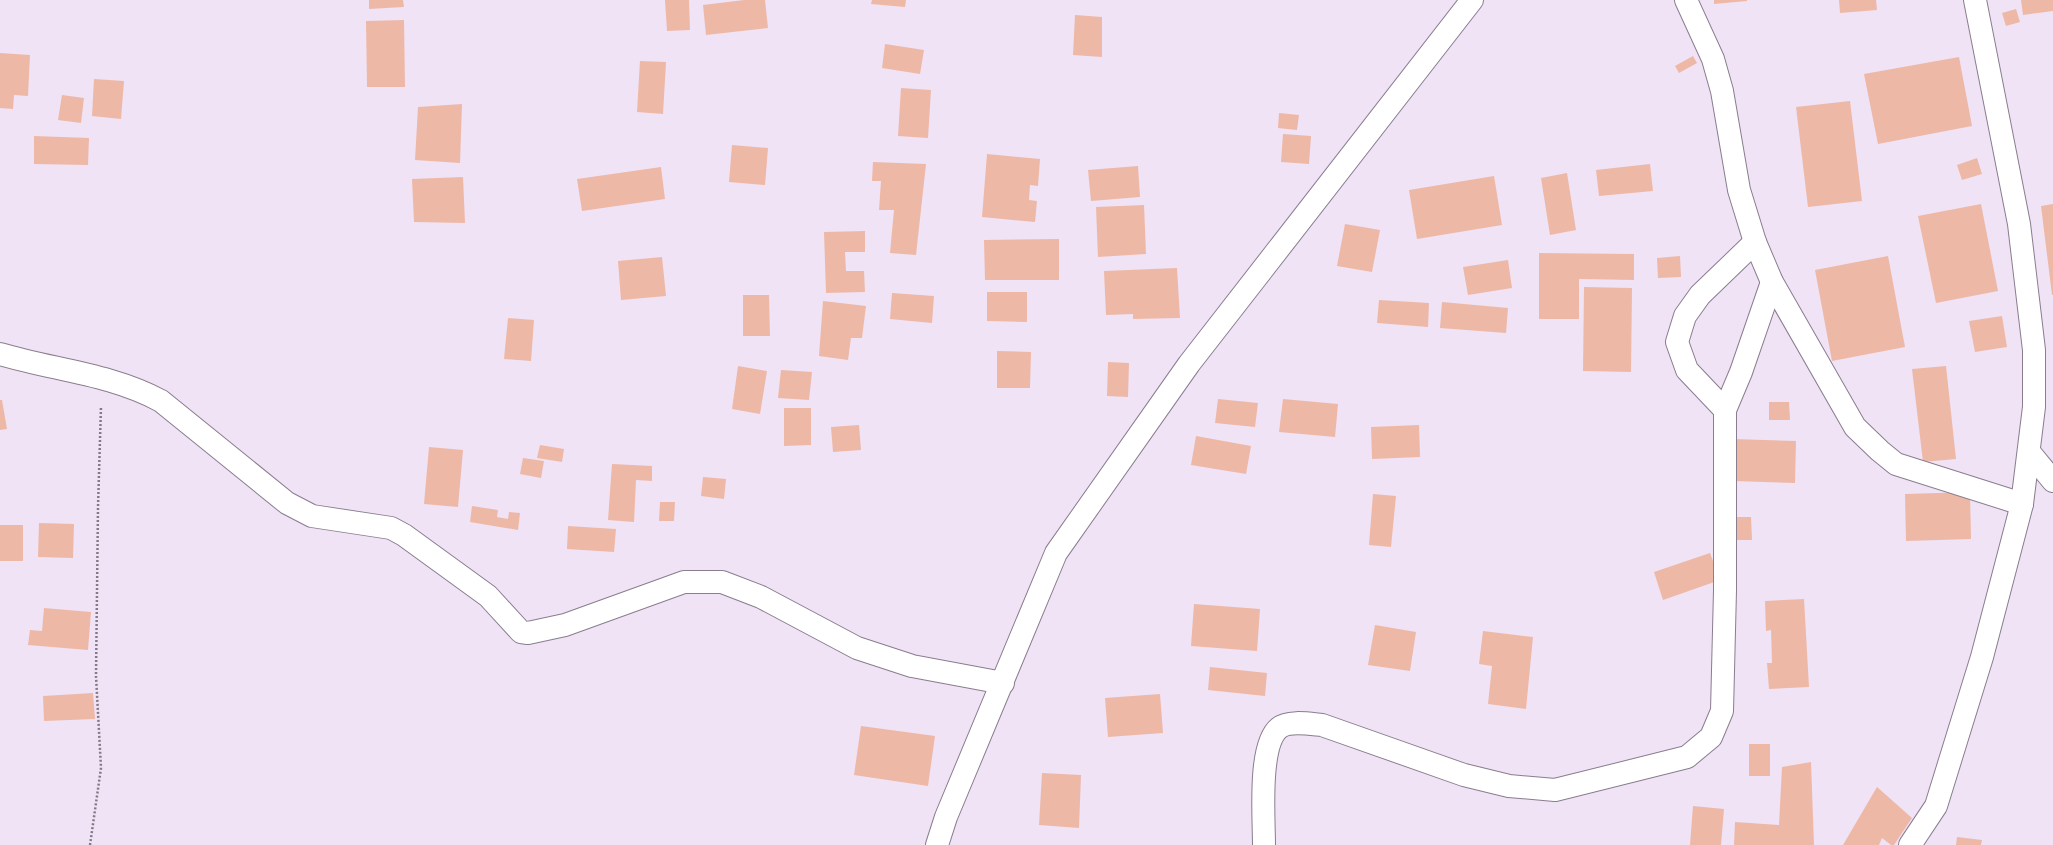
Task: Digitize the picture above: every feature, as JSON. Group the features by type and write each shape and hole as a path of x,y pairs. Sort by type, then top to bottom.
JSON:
{"street":[{"path":"937,845 946,817 1056,553 1189,364 1472,0"},
{"path":"1686,0 1713,59 1722,91 1739,190 1755,242 1772,282 1855,427 1896,464 2022,504"},
{"path":"1910,845 1936,806 1982,657 2022,504 2030,453 2034,407 2034,350 2020,232 1975,0"},
{"path":"1725,410 1687,370 1677,342 1685,316 1700,295 1755,242"},
{"path":"1264,845 1265,755 1270,739 1280,727 1298,723 1322,725 1464,775 1509,786 1555,790 1687,757 1711,737 1722,711 1725,590 1725,410 1741,372 1772,282"},
{"path":"0,354 29,363 102,377 145,393 161,401 287,503 312,516 391,528 404,535 488,596 521,632 528,633 565,625 684,582 722,582 761,597 857,648 912,666 1003,683"},
{"path":"2030,453 2053,480"}],"path":[{"path":"90,845 101,768 96,668 98,507 102,377"}],"building":[{"path":"369,0 403,0 404,7 369,9"},
{"path":"665,0 689,0 690,30 667,31"},
{"path":"744,0 765,0 768,28 706,35 703,5"},
{"path":"872,0 906,0 905,7 871,4"},
{"path":"1714,0 1747,0 1747,1 1714,4"},
{"path":"1839,0 1876,0 1877,10 1840,13"},
{"path":"2021,0 2053,0 2053,11 2023,15"},
{"path":"2016,9 2020,22 2006,26 2002,13"},
{"path":"1075,15 1102,17 1102,57 1073,55"},
{"path":"404,20 405,87 367,87 366,21"},
{"path":"885,44 924,50 920,74 882,68"},
{"path":"0,53 30,55 28,96 14,95 13,109 0,108"},
{"path":"1693,56 1697,63 1679,73 1675,66"},
{"path":"1959,57 1972,126 1878,144 1864,74"},
{"path":"640,61 666,62 663,114 637,112"},
{"path":"94,79 124,81 121,119 92,116"},
{"path":"901,88 931,90 928,138 898,136"},
{"path":"62,95 84,98 81,123 58,120"},
{"path":"1850,101 1862,201 1808,207 1796,107"},
{"path":"462,104 460,163 415,160 418,107"},
{"path":"1279,113 1299,115 1297,130 1278,128"},
{"path":"1283,134 1311,136 1309,164 1281,162"},
{"path":"34,136 89,138 88,165 34,164"},
{"path":"732,145 768,148 765,185 729,182"},
{"path":"987,154 1040,159 1038,186 1030,185 1029,200 1037,201 1035,222 982,217"},
{"path":"1977,158 1982,174 1962,180 1957,165"},
{"path":"873,162 926,164 916,255 890,253 894,210 879,210 881,181 872,181"},
{"path":"1650,164 1653,191 1599,196 1596,170"},
{"path":"1138,166 1140,197 1091,201 1088,170"},
{"path":"661,167 665,199 582,211 577,179"},
{"path":"1567,173 1576,230 1550,235 1541,178"},
{"path":"1494,176 1502,225 1417,239 1409,190"},
{"path":"463,177 465,223 414,222 412,179"},
{"path":"1981,204 1998,291 1936,303 1918,216"},
{"path":"2053,204 2053,295 2052,295 2041,206"},
{"path":"1144,205 1146,254 1098,257 1096,207"},
{"path":"1345,224 1380,230 1372,272 1337,266"},
{"path":"865,231 865,252 845,252 846,271 864,271 865,292 826,293 824,232"},
{"path":"1059,239 1059,280 985,280 984,240"},
{"path":"1539,253 1634,254 1634,280 1579,279 1579,319 1539,319"},
{"path":"1680,256 1681,277 1658,278 1657,258"},
{"path":"1888,256 1905,347 1832,361 1815,270"},
{"path":"662,257 666,296 621,300 618,261"},
{"path":"1508,260 1512,288 1468,295 1463,267"},
{"path":"1177,268 1180,318 1133,319 1133,314 1106,315 1104,271"},
{"path":"1584,287 1632,288 1631,372 1583,371"},
{"path":"987,292 1027,292 1027,322 987,321"},
{"path":"892,293 934,296 932,323 890,319"},
{"path":"743,295 769,295 770,336 743,336"},
{"path":"1379,300 1429,303 1428,327 1377,323"},
{"path":"823,301 866,306 862,338 851,338 848,360 819,356"},
{"path":"1442,302 1508,308 1506,333 1440,328"},
{"path":"2002,316 2007,347 1975,352 1969,321"},
{"path":"508,318 534,320 531,361 504,359"},
{"path":"997,351 1031,352 1030,388 997,388"},
{"path":"1108,362 1129,363 1128,397 1107,396"},
{"path":"738,366 767,371 760,414 732,409"},
{"path":"1946,366 1956,459 1923,462 1912,369"},
{"path":"781,370 812,372 809,400 778,398"},
{"path":"1218,399 1258,403 1255,427 1215,423"},
{"path":"1283,399 1338,404 1335,437 1279,432"},
{"path":"0,400 2,400 7,429 0,430"},
{"path":"1769,402 1789,402 1790,420 1769,420"},
{"path":"784,408 811,408 811,445 784,446"},
{"path":"859,425 861,450 833,452 831,427"},
{"path":"1419,425 1420,457 1372,459 1371,427"},
{"path":"1196,436 1251,446 1246,474 1191,465"},
{"path":"1733,439 1796,441 1795,483 1732,481"},
{"path":"540,445 564,449 562,462 537,458"},
{"path":"429,447 463,450 458,507 424,504"},
{"path":"523,458 544,461 541,478 520,474"},
{"path":"612,464 652,466 652,481 636,480 634,522 608,520"},
{"path":"703,477 726,479 724,499 701,496"},
{"path":"1970,492 1971,539 1906,541 1905,494"},
{"path":"1373,494 1396,496 1391,547 1369,545"},
{"path":"660,502 675,502 674,521 659,521"},
{"path":"472,506 498,510 497,517 508,519 509,512 520,513 518,530 470,522"},
{"path":"1732,517 1751,517 1752,540 1733,540"},
{"path":"39,523 74,524 73,558 38,557"},
{"path":"0,525 23,525 23,561 0,561"},
{"path":"568,526 616,529 614,552 567,549"},
{"path":"1710,553 1720,580 1663,600 1654,572"},
{"path":"1804,599 1809,687 1769,689 1767,663 1772,663 1771,630 1766,631 1765,601"},
{"path":"1194,604 1260,609 1257,651 1191,646"},
{"path":"44,608 91,612 88,650 28,645 30,630 42,631"},
{"path":"1375,625 1416,632 1410,671 1368,665"},
{"path":"1483,631 1533,637 1526,709 1488,704 1492,666 1479,664"},
{"path":"1210,667 1267,673 1265,696 1208,690"},
{"path":"93,693 95,719 44,721 43,696"},
{"path":"1160,694 1163,733 1108,737 1105,698"},
{"path":"861,726 935,736 928,786 854,775"},
{"path":"1749,744 1770,744 1770,776 1749,776"},
{"path":"1811,762 1814,845 1734,845 1735,822 1779,825 1782,767"},
{"path":"1042,773 1081,775 1079,828 1039,825"},
{"path":"1877,787 1912,818 1894,845 1891,845 1882,838 1879,845 1843,845"},
{"path":"1693,806 1724,809 1721,845 1690,845"},
{"path":"1957,837 1982,840 1981,845 1956,845"}]}
